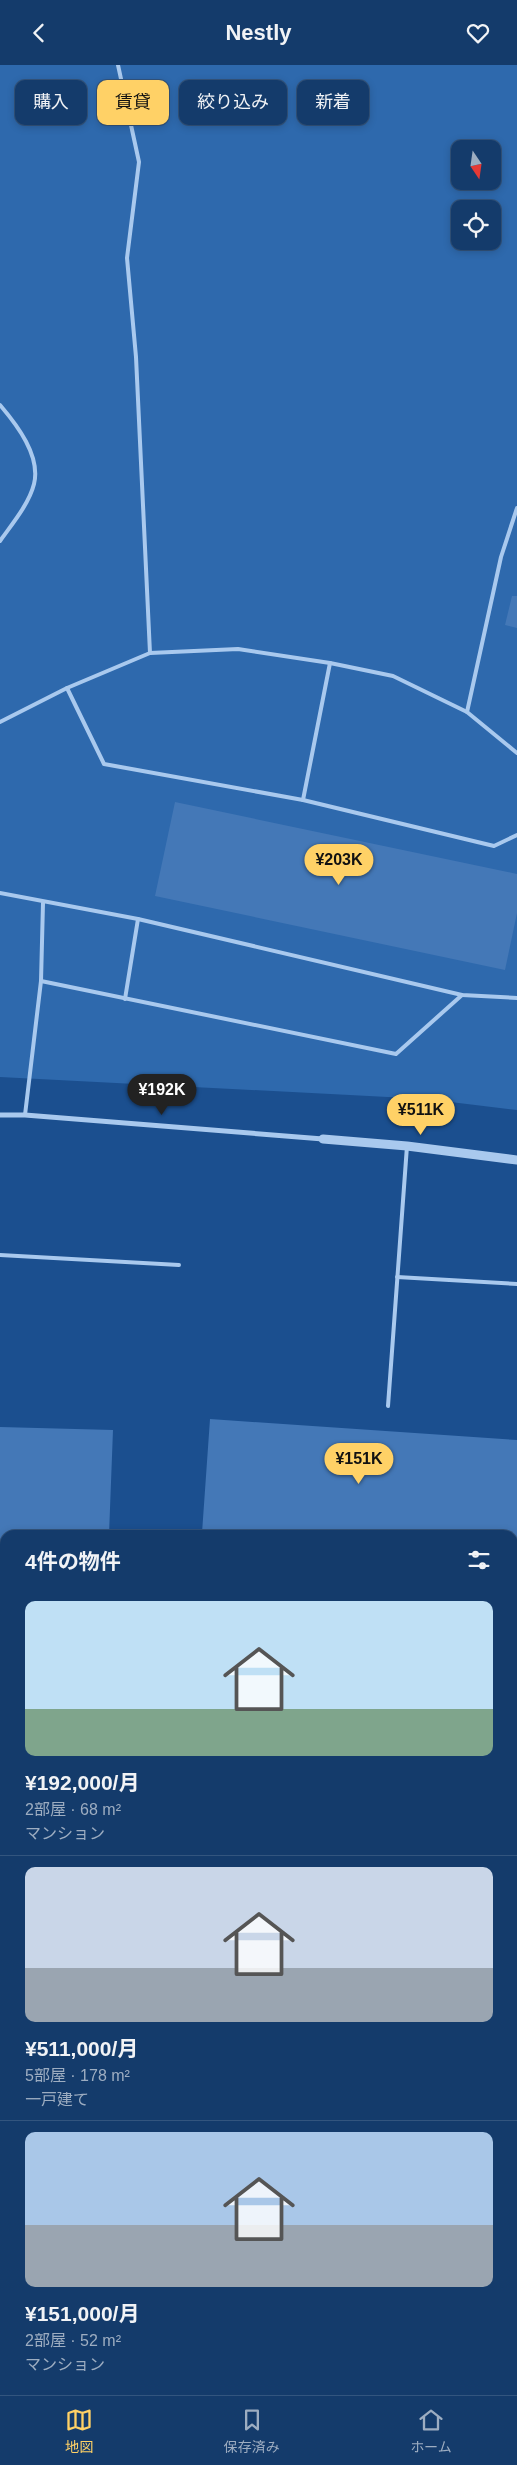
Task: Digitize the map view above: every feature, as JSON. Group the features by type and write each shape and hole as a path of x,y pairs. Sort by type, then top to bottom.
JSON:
{"street":[{"path":"0,1115 25,1115 407,1146 517,1160"}],"lane":[{"path":"118,65 139,162 127,258 136,357 150,653"},
{"path":"0,405 16,425 35,463 34,484 22,509 0,541"},
{"path":"467,712 501,557 517,508"},
{"path":"0,722 67,689 150,653 238,649 330,663 393,676 467,712 517,753"},
{"path":"303,800 330,663"},
{"path":"67,689 104,764 303,800 494,846 517,835"},
{"path":"0,893 43,903 138,919 462,995 517,998"},
{"path":"25,1115 41,981 43,903"},
{"path":"125,999 138,919"},
{"path":"41,981 396,1054 462,995"},
{"path":"388,1406 407,1146"},
{"path":"0,1255 179,1265"},
{"path":"398,1277 517,1284"}],"shaded area":[{"path":"0,65 517,65 517,1110 426,1099 0,1077"}],"building":[{"path":"512,596 517,596 517,628 505,625"},
{"path":"175,802 517,874 517,913 505,970 155,896"},
{"path":"210,1419 517,1440 517,1530 202,1530"},
{"path":"0,1427 113,1430 109,1530 0,1530"}]}
